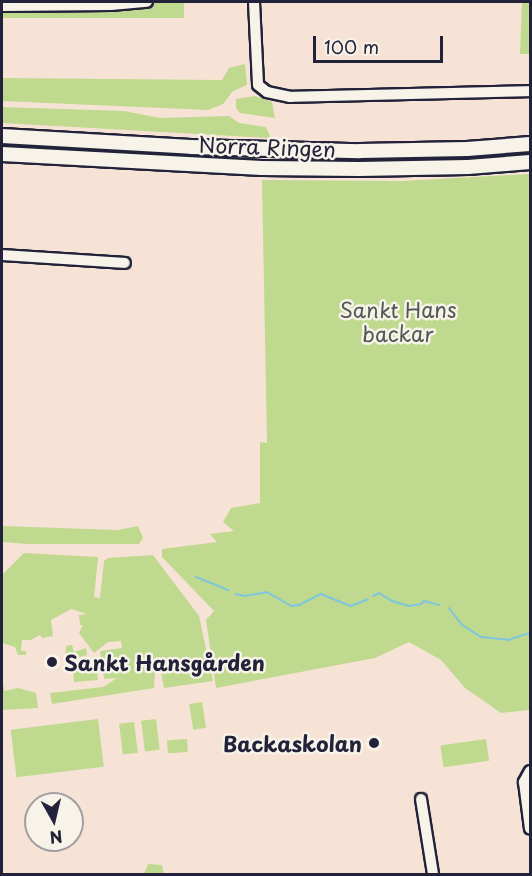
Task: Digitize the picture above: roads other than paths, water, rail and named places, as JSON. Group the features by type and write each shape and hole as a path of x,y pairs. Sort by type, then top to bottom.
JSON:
{"main road":[{"name":"Norra Ringen","path":"2,136 190,147 339,151 467,149 531,144"},
{"name":"Norra Ringen","path":"2,154 262,168 359,170 468,167 531,162"}],"street":[{"path":"2,6 111,5 147,2"},
{"path":"254,2 258,85 267,92 290,97 531,91"},
{"path":"2,255 125,262"},
{"path":"531,771 524,782 531,829"},
{"path":"421,799 433,874"}],"waterway":[{"path":"196,577 229,590"},
{"path":"236,594 245,596 267,592 291,606 299,605 321,594 351,606 368,599"},
{"path":"373,596 379,593 392,601 409,606 421,604 424,601 439,605"},
{"path":"449,608 461,624 481,637 508,640 530,633"}],"place":[{"name":"Sankt Hansgården","path":"52,662"},
{"name":"Backaskolan","path":"374,743"}],"park label":[{"name":"Sankt Hans backar","path":"398,321"}]}
